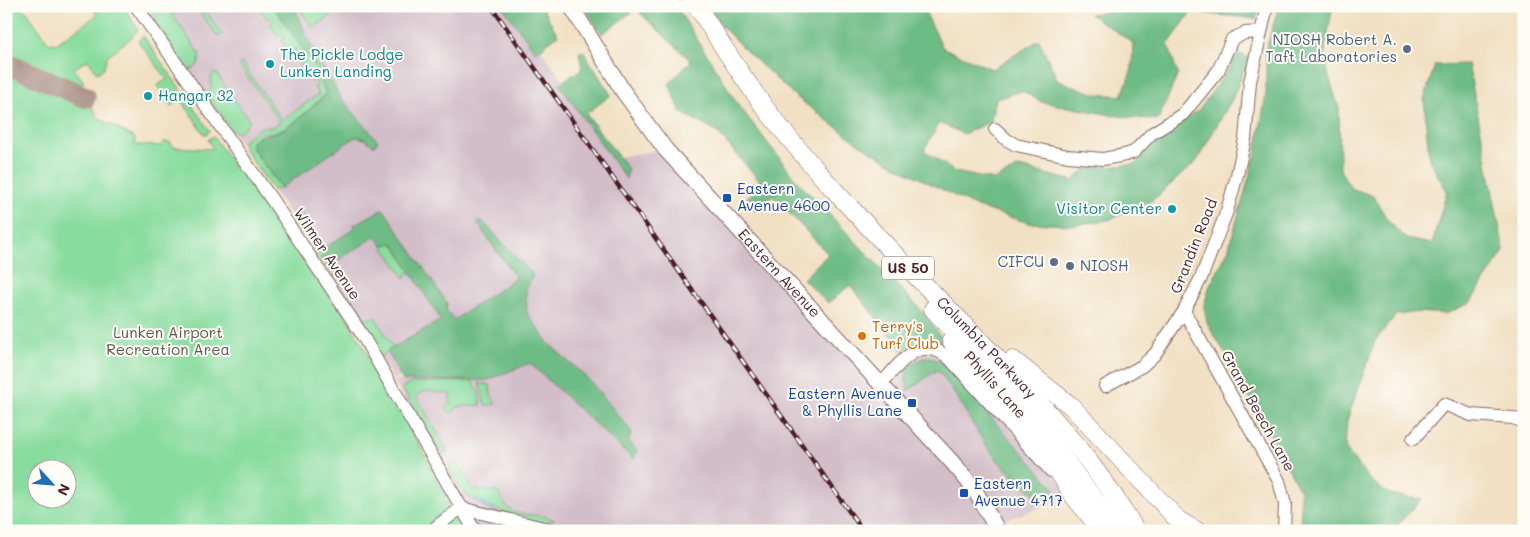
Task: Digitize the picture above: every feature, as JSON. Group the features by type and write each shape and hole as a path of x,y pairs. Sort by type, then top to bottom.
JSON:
{"highway":[{"name":"Columbia Parkway","path":"685,6 736,84 780,144 1025,407 1113,527"},
{"name":"Columbia Parkway","path":"697,6 770,114 811,163 1040,402 1113,527"},
{"path":"928,304 966,363 1047,454 1073,495 1113,527"},
{"path":"952,312 1071,406 1178,520 1197,531"}],"main road":[{"name":"Eastern Avenue","path":"571,6 623,91 665,149 882,383 973,487 998,531"}],"street":[{"name":"Wilmer Avenue","path":"136,6 272,200 361,333 475,531"},
{"name":"Grandin Road","path":"1105,386 1142,366 1155,354 1184,311 1201,278 1227,211 1245,139 1250,82 1267,6"},
{"path":"995,129 1016,145 1068,156 1103,159 1134,152 1151,134 1183,114 1218,72 1232,39 1244,32 1261,32"},
{"name":"Grand Beech Lane","path":"1184,311 1279,481 1285,504 1284,531"},
{"name":"Phyllis Lane","path":"882,383 908,354 930,349 944,354 1073,495"},
{"path":"1413,439 1444,404 1471,415 1513,418 1524,422"},
{"path":"434,531 437,526 461,508 556,531"}],"shaded area":[{"path":"144,6 510,6 618,157 665,149 882,383 908,355 937,351 1073,495 995,524 998,531 475,531 394,381 352,308 286,208","holes":["489,303 488,380 395,381"]}],"green space":[{"path":"6,6 19,6 26,11 48,42 56,44 97,15 91,6 123,6 138,29 131,38 107,56 104,68 97,73 88,60 74,68 84,82 78,86 6,54"},
{"path":"156,6 167,6 200,55 198,65 189,71 155,23 154,13"},
{"path":"195,6 202,6 222,34 218,37"},
{"path":"263,6 273,6 315,66 326,94 305,114 281,130 262,133 252,148 281,188 273,190 242,146 245,139 261,127 273,127 280,122 239,65 242,63 282,120 319,94 314,87 318,84 315,80 311,82 303,71 307,67 304,64 300,66 292,55 296,52 293,48 289,51 281,40 285,37 282,33 278,36 270,24 274,21 270,17 267,19 260,9"},
{"path":"273,6 294,6 308,40 340,97 378,141 374,146 365,139 355,137 281,188 252,148 252,142 261,136 290,126 326,94 315,66"},
{"path":"298,6 326,6 332,15 313,28"},
{"path":"502,6 531,6 533,9 541,6 558,35 536,52"},
{"path":"587,6 676,6 739,106 798,182 926,315 950,351 929,343 902,350 850,285 828,303 803,279 828,254 773,196 754,209 746,198 763,185 718,133 681,112 669,84 691,61 636,9 602,34 585,8"},
{"path":"708,6 922,6 943,48 992,69 1039,40 1058,81 1096,94 1122,96 1132,69 1133,43 1090,14 1125,10 1164,10 1168,6 1260,6 1256,19 1191,12 1168,45 1178,74 1158,120 1111,115 1042,102 1022,91 996,99 991,121 964,134 939,123 924,150 955,172 994,180 1019,167 1073,181 1085,169 1135,164 1163,135 1199,110 1230,67 1234,51 1249,58 1232,99 1196,162 1153,200 1108,220 1074,225 1029,223 977,207 899,168 859,144 795,96 743,48 718,22"},
{"path":"1279,6 1333,6 1325,48 1328,74 1339,109 1340,170 1351,188 1373,196 1387,219 1406,239 1432,244 1447,191 1429,160 1424,99 1435,65 1468,64 1504,251 1470,303 1445,314 1418,312 1396,315 1375,341 1347,420 1345,448 1368,478 1388,494 1422,500 1400,522 1394,531 1301,531 1300,490 1234,368 1207,323 1204,306 1209,288 1228,251 1256,153 1266,93 1266,48"},
{"path":"143,36 210,131 207,134 204,134 181,99 171,106 157,86 167,79 138,41"},
{"path":"583,51 611,95 586,114 628,169 626,179 559,84 582,69 579,53"},
{"name":"Lunken Airport Recreation Area","path":"6,65 89,102 99,118 135,138 135,145 162,146 163,142 170,142 174,147 213,149 208,140 213,136 236,169 244,169 347,318 420,446 462,531 6,531"},
{"path":"216,73 250,122 238,133 231,130 202,89 207,92 211,88 211,76"},
{"path":"383,209 447,303 446,310 454,320 516,278 477,223 482,221 533,275 526,290 527,313 548,343 590,381 632,432 628,442 637,450 634,460 530,363 488,380 403,381 387,351 441,320 393,243 382,245 376,236 334,263 325,263 321,258 326,254 323,249 355,228 354,225"},
{"path":"300,211 314,234 310,239 301,232 294,222 293,214"},
{"path":"393,243 413,273 407,273 405,278 382,245"},
{"path":"318,244 326,254 321,258 334,270 326,268 313,251"},
{"path":"353,301 365,319 375,317 394,349 387,351 381,358 352,308"},
{"path":"930,357 941,362 1055,489 1041,500 995,457 953,391 937,370 908,391 906,377 909,367 923,358"},
{"path":"472,381 478,390 481,405 457,407 452,414 446,408 450,404 450,394 426,391 416,396 445,446 447,453 442,454 402,388 411,383"},
{"path":"479,383 490,385 491,396 496,404 485,405"},
{"path":"452,462 459,465 473,489 498,492 503,502 509,509 515,512 554,520 546,523 525,520 502,512 474,498 483,506 498,513 482,506 469,497 454,479 449,471"}],"waterway":[{"path":"475,500 493,510"}],"taxiway":[{"path":"6,63 85,97"}],"railway":[{"path":"491,6 863,531"}],"place":[{"name":"NIOSH Robert A. Taft Laboratories","path":"1407,49"},
{"name":"The Pickle Lodge Lunken Landing","path":"270,64"},
{"name":"Hangar 32","path":"148,96"},
{"name":"Eastern Avenue 4600","path":"727,198"},
{"name":"Visitor Center","path":"1172,209"},
{"name":"CIFCU","path":"1054,262"},
{"name":"NIOSH","path":"1070,266"},
{"name":"Terry's Turf Club","path":"862,336"},
{"name":"Eastern Avenue & Phyllis Lane","path":"912,403"},
{"name":"Eastern Avenue 4717","path":"964,493"}]}
